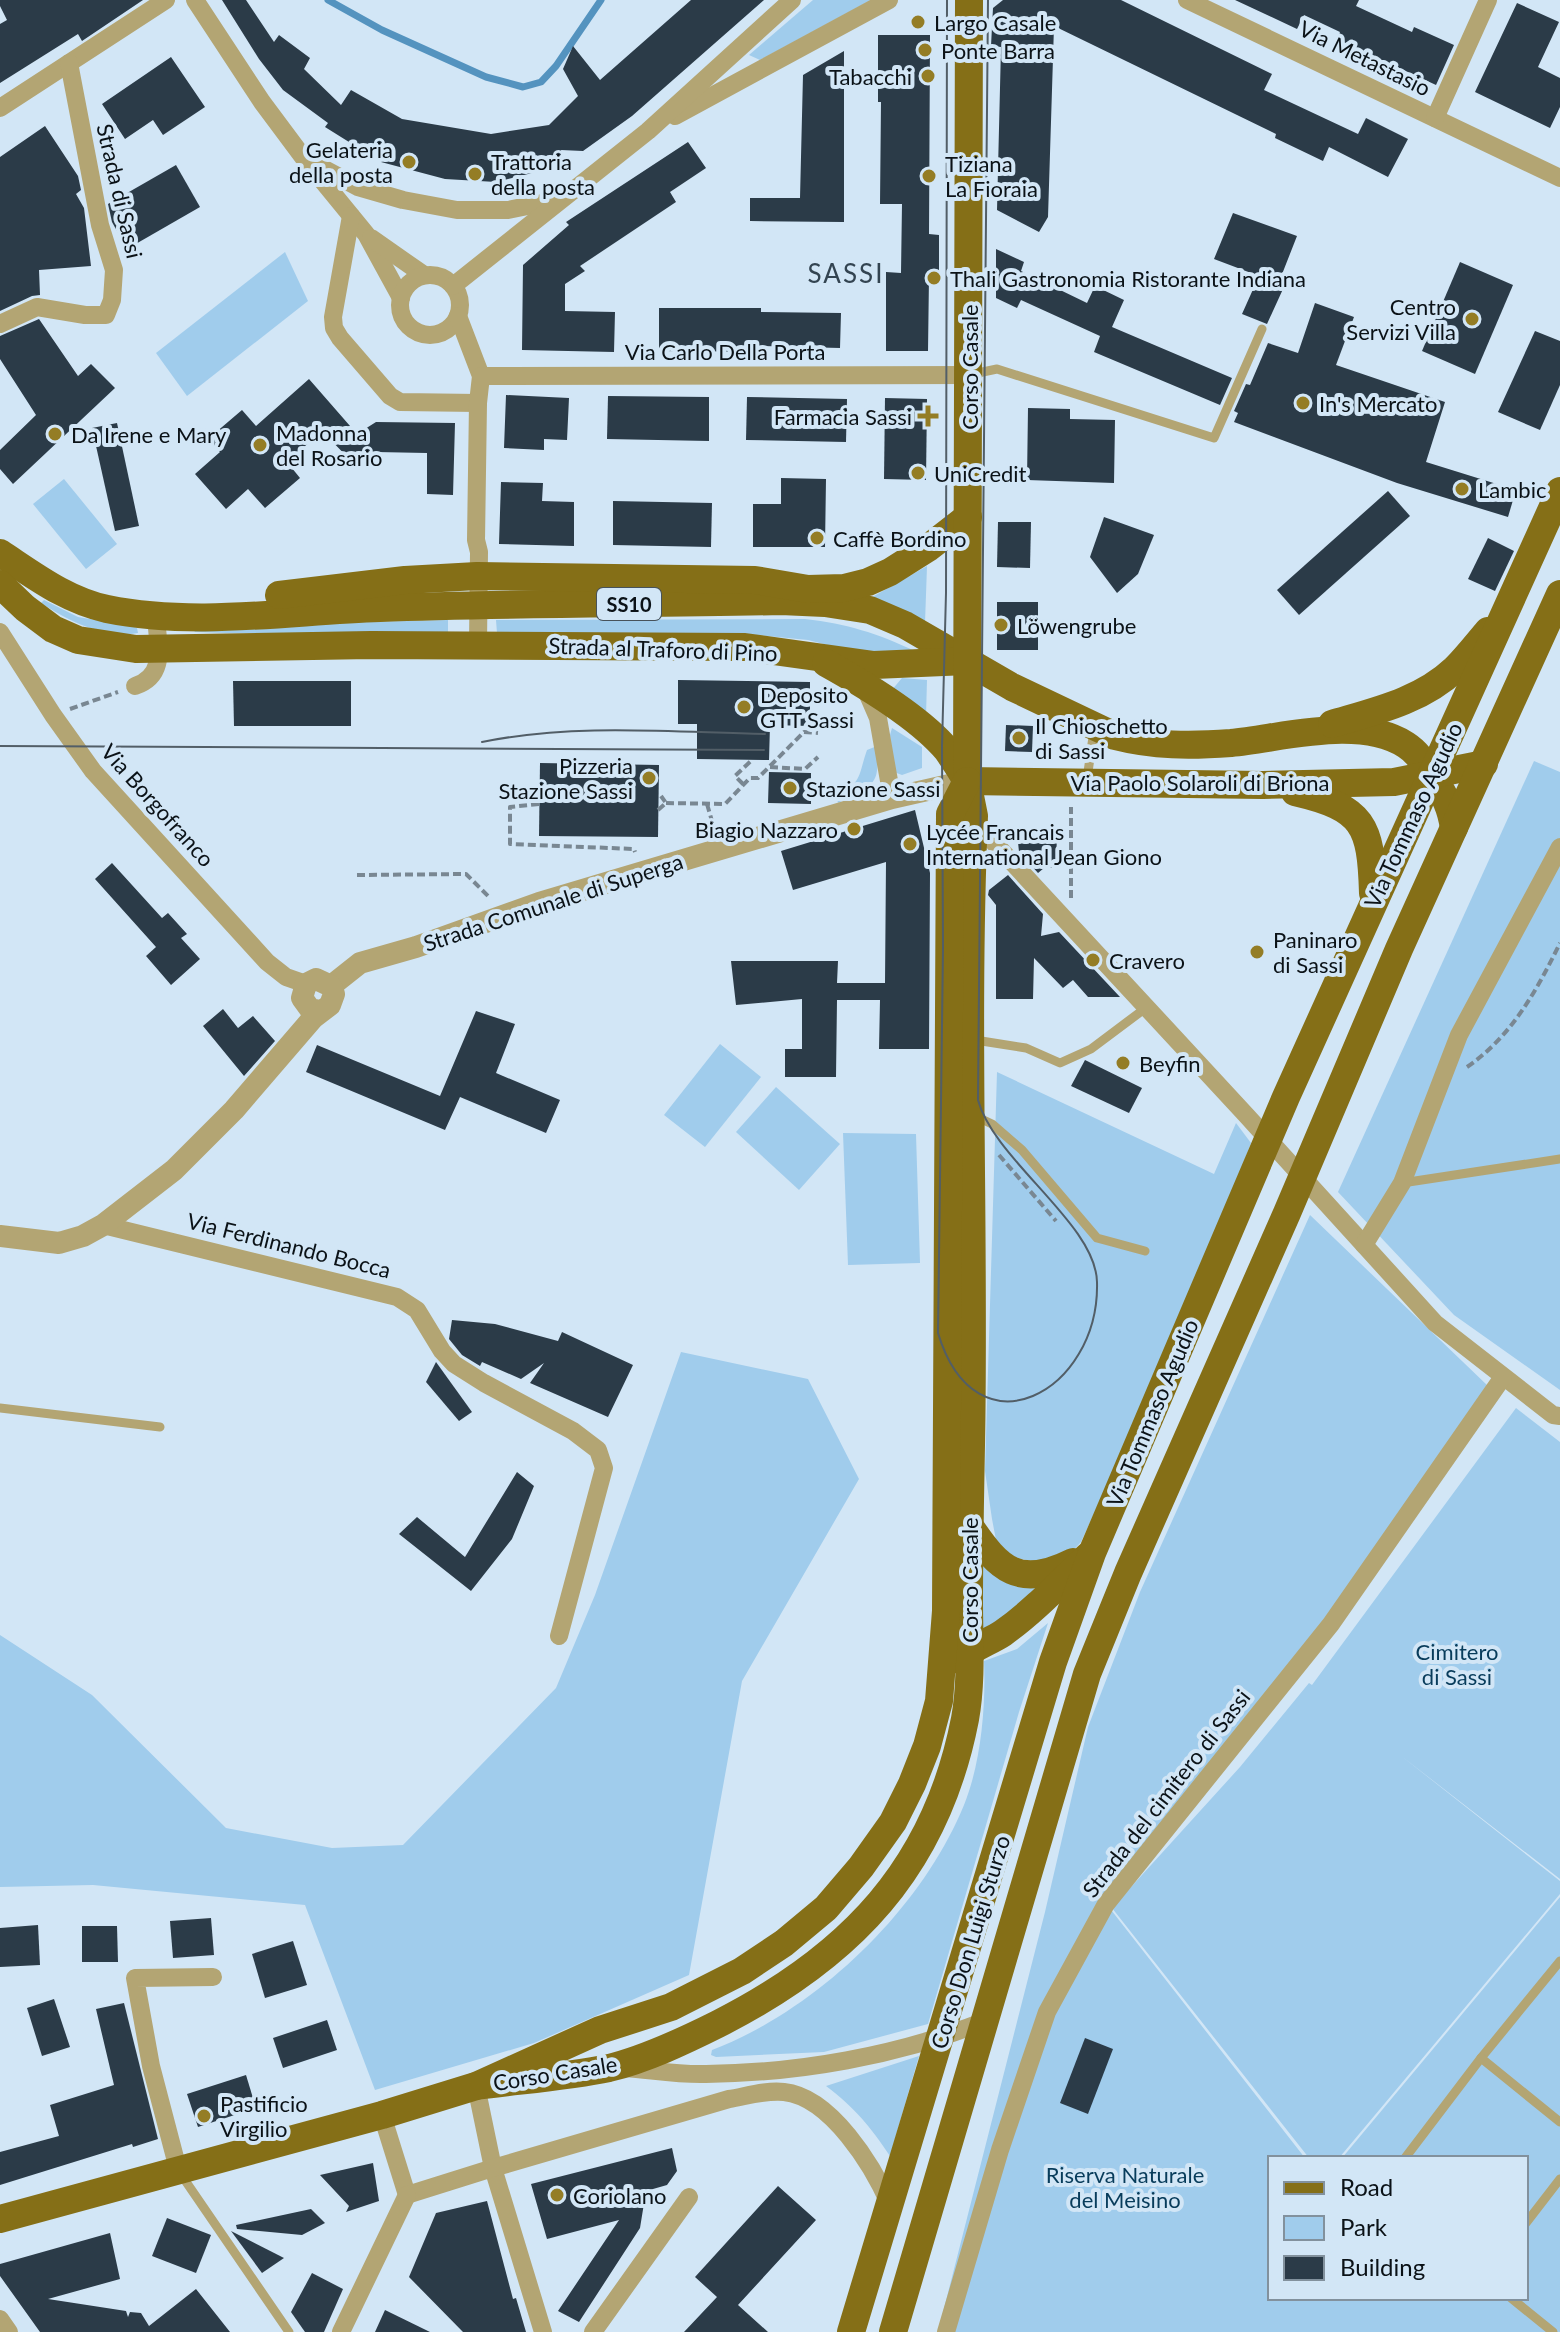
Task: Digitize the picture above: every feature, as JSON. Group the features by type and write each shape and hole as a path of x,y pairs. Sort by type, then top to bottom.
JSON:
{"main road":[{"name":"Corso Casale","path":"476,2086 611,2067 685,2040 762,2002 830,1953 873,1914 923,1841 942,1802 965,1718 969,1650 974,821 967,781 969,0"},
{"name":"Via Tommaso Agudio","path":"1092,1553 1286,1097 1560,491"},
{"name":"SS10","path":"781,601 808,589 844,588 868,582 928,548 968,517"},
{"name":"Strada al Traforo di Pino","path":"0,553 76,601 109,609 206,617 368,608 781,601 870,610 905,625 967,661"},
{"path":"156,614 190,604 405,580 477,576 755,580 808,589 843,605"},
{"name":"Strada al Traforo di Pino","path":"0,584 53,629 78,640 107,646 157,649 478,644 745,647 874,665 967,661"},
{"name":"Via Tommaso Agudio","path":"1128,1573 1393,963 1560,594"},
{"path":"1304,732 1400,704 1417,696 1454,670 1507,610"},
{"path":"812,655 917,723 942,746 967,781"},
{"name":"Via Paolo Solaroli di Briona","path":"967,661 1094,727 1115,736 1160,746 1234,743 1304,732 1363,732 1389,736 1426,763 1448,801 1454,828"},
{"name":"Via Paolo Solaroli di Briona","path":"967,781 1079,793 1394,782 1432,777 1484,764"},
{"name":"Corso Casale","path":"0,2219 382,2115 476,2086 600,2030 671,2007 742,1971 784,1943 826,1908 861,1867 893,1822 927,1746 941,1684 946,1611 950,814 967,781"},
{"path":"1263,785 1317,797 1343,808 1357,819 1364,828 1369,847 1373,900"},
{"path":"969,1525 997,1562 1023,1574 1056,1571 1092,1553"},
{"path":"941,1684 969,1650 1000,1635 1030,1612 1092,1553"},
{"name":"Corso Don Luigi Sturzo","path":"851,2332 1053,1662 1092,1553"},
{"name":"Corso Don Luigi Sturzo","path":"893,2332 1087,1674 1128,1573"}],"street":[{"path":"0,108 166,0"},
{"path":"195,0 262,102 366,234 401,298"},
{"path":"453,286 648,131 792,0"},
{"path":"648,131 889,0"},
{"name":"Via Metastasio","path":"1187,0 1560,178"},
{"name":"Via Metastasio","path":"1435,118 1488,0"},
{"name":"Strada di Sassi","path":"0,324 37,307 85,315 106,315 112,300 114,270 100,225 69,63"},
{"path":"303,157 358,187 403,200 457,210 508,210 564,198"},
{"path":"351,216 333,317 334,328 340,338 390,396 400,402 478,403"},
{"path":"366,234 424,275 445,279 453,286 460,306 458,316 447,330 439,333 418,333 410,327 400,308 401,298 409,283 424,275"},
{"path":"458,316 480,369 478,644"},
{"path":"439,333 480,369"},
{"name":"Via Carlo Della Porta","path":"480,369 970,375"},
{"path":"135,686 149,681 157,671 156,614"},
{"name":"Via Borgofranco","path":"0,632 93,771 267,962 286,977 306,984"},
{"path":"864,686 878,718 890,772 892,798"},
{"name":"Strada Comunale di Superga","path":"331,986 360,963 416,947 506,914 892,798 967,781"},
{"path":"974,821 1435,1323 1558,1417"},
{"path":"1364,1245 1402,1183 1459,1035 1560,847"},
{"path":"0,1236 59,1243 83,1236 103,1225 174,1170 234,1110 320,1011 327,1008 334,994 331,986 316,979 306,984 302,993 310,1009 320,1011"},
{"name":"Via Ferdinando Bocca","path":"103,1225 397,1297 417,1310 442,1351 454,1364 573,1431 598,1450 604,1468 559,1636"},
{"name":"Strada del cimitero di Sassi","path":"946,2332 1000,2150 1047,2012 1106,1904 1331,1624 1503,1377"},
{"path":"178,2169 151,2066 135,1978 213,1977"},
{"path":"611,2067 702,2074 758,2072 857,2058 941,2039 983,2022"},
{"path":"758,2072 786,2092 819,2106 865,2156 891,2205"},
{"path":"729,2099 758,2072"},
{"path":"476,2086 493,2168 543,2332"},
{"path":"407,2195 729,2099 766,2092 786,2092"},
{"path":"341,2332 407,2195 382,2115"},
{"path":"593,2332 689,2197"},
{"path":"0,2319 9,2332"}],"lane":[{"path":"970,375 997,369 1214,438 1262,329"},
{"path":"1079,793 1094,727"},
{"path":"972,1040 1026,1048 1060,1063 1091,1049 1147,1007"},
{"path":"972,1115 992,1124 1022,1150 1097,1238 1145,1251"},
{"path":"1402,1183 1560,1159"},
{"path":"0,1408 160,1427"},
{"path":"1407,2156 1560,1961"},
{"path":"1481,2058 1560,2122"},
{"path":"178,2169 289,2332"},
{"path":"1528,2220 1560,2179"},
{"path":"1513,2300 1553,2332"}],"path":[{"path":"53,715 135,686"},
{"path":"658,810 666,803 725,804 750,778 758,778 804,732 818,733"},
{"path":"770,767 805,769 818,757"},
{"path":"743,784 735,776 752,760"},
{"path":"1071,901 1079,793"},
{"path":"661,796 666,803"},
{"path":"539,804 510,807 510,844 634,849 641,872"},
{"path":"707,804 710,814"},
{"path":"357,875 466,874 506,914"},
{"path":"1439,1086 1486,1054 1513,1024 1542,979 1560,943"},
{"path":"999,1155 1056,1221"}],"green space":[{"path":"813,0 871,0 760,60 749,55"},
{"path":"285,252 308,301 187,396 156,353"},
{"path":"64,479 117,544 86,569 33,504"},
{"path":"927,566 925,623 867,600"},
{"path":"44,600 78,617 132,626 137,628 138,633 112,633 87,627 41,603"},
{"path":"805,619 862,630 915,651 859,653 808,640 747,634 497,633 496,620"},
{"path":"448,620 448,633 227,633 195,632 193,629 195,626"},
{"path":"902,678 927,680 926,716 891,691"},
{"path":"892,728 922,747 922,768 902,775 894,772"},
{"path":"877,746 877,770 872,783 838,803 837,798 858,777 867,750"},
{"path":"1534,761 1560,772 1560,1390 1454,1315 1338,1192"},
{"path":"720,1044 761,1077 705,1147 664,1115"},
{"path":"997,1072 1214,1174 1236,1123 1251,1143 1187,1311 1081,1542 1067,1557 1049,1565 1013,1557 996,1540 985,1471"},
{"path":"776,1087 840,1144 799,1190 736,1132"},
{"path":"843,1133 916,1134 920,1263 848,1265"},
{"name":"Riserva Naturale del Meisino","path":"1310,1215 1488,1386 1328,1620 1108,1906 1303,2156 1268,2156 1268,2300 1528,2300 1528,2156 1344,2156 1560,1897 1560,2332 938,2332 1045,1912 1088,1727 1140,1592"},
{"path":"681,1352 808,1379 859,1479 742,1681 689,1975 534,2043 375,2090 305,1905 93,1885 0,1887 0,1635 92,1695 226,1828 332,1848 403,1845 556,1688 595,1595"},
{"name":"Cimitero di Sassi","path":"1516,1408 1560,1442 1560,1879 1400,1755 1560,1881 1560,1894 1341,2156 1307,2156 1112,1908 1240,1767 1309,1683 1312,1685"},
{"path":"983,1562 1049,1587 981,1634"},
{"path":"1048,1623 928,2024 824,2052 711,2055 712,2050 790,2010 827,1983 893,1918 945,1844 970,1789 981,1734 984,1661 1017,1649"},
{"path":"919,2056 890,2156 861,2118 826,2086"}],"building":[{"path":"0,0 143,0 82,41 78,34 0,83 0,24 7,20"},
{"path":"222,0 246,0 274,42 279,35 310,58 304,69 341,105 351,90 402,119 491,134 549,125 578,96 563,69 573,46 600,80 691,0 764,0 632,116 583,151 561,150 564,165 496,182 445,179 381,162 325,127 328,123 283,90 259,59"},
{"path":"1003,0 1121,0 1272,74 1264,90 1358,134 1366,118 1408,139 1388,177 1329,147 1323,161 1275,138 1276,134 1054,26 1048,217 1039,232 997,210 1001,47 991,46 993,8"},
{"path":"1235,0 1359,0 1356,6 1412,32 1414,27 1454,45 1436,85 1369,54 1367,59 1335,44 1340,32 1304,15 1297,29"},
{"path":"1517,3 1559,22 1538,67 1560,78 1560,107 1550,128 1475,92"},
{"path":"878,35 930,35 929,234 939,235 939,276 929,276 928,351 886,351 886,272 901,273 902,204 880,204"},
{"path":"844,51 844,222 750,221 750,198 800,198 803,75"},
{"path":"171,57 205,107 163,135 153,120 125,139 102,104"},
{"path":"45,126 78,176 81,190 76,194 84,208 91,266 39,270 40,295 0,311 0,157"},
{"path":"688,142 706,168 670,192 676,202 580,266 585,271 565,284 565,311 615,312 614,352 522,350 523,265 569,225 566,222"},
{"path":"176,165 200,207 127,249 112,222 108,204"},
{"path":"1233,213 1297,236 1277,287 1283,289 1267,324 1242,314 1259,276 1214,259"},
{"path":"996,249 1024,262 1021,271 1087,303 1095,286 1124,300 1112,327 1232,378 1220,405 1094,352 1100,336 1021,300 1017,308 996,298"},
{"path":"1460,262 1513,285 1475,374 1422,351"},
{"path":"1315,303 1354,317 1336,365 1445,402 1426,462 1516,490 1508,517 1397,483 1234,422 1238,413 1234,411 1246,384 1250,385 1268,343 1298,353"},
{"path":"659,308 761,308 761,312 841,313 840,348 761,346 761,352 659,351"},
{"path":"39,319 78,376 91,364 115,388 13,484 0,469 0,450 36,415 0,359 0,336"},
{"path":"1535,331 1560,341 1560,385 1540,430 1498,412"},
{"name":"Madonna del Rosario","path":"309,379 357,434 376,422 455,423 453,495 427,494 427,453 376,452 358,468 322,431 287,462 300,478 265,508 248,489 226,509 195,474 220,452 208,439 242,410 256,426"},
{"path":"506,395 569,398 567,440 544,439 544,450 504,448"},
{"path":"608,396 709,397 709,441 607,439"},
{"path":"747,397 847,399 846,442 746,440"},
{"path":"885,398 927,399 926,480 884,479"},
{"path":"1028,408 1070,409 1070,419 1115,420 1114,483 1027,480"},
{"path":"117,423 139,526 115,531 92,428"},
{"path":"781,478 826,479 825,547 753,547 753,504 781,504"},
{"path":"501,482 543,483 542,501 574,502 574,546 499,544"},
{"path":"1388,491 1410,516 1299,615 1277,590"},
{"path":"613,501 712,503 711,547 613,545"},
{"path":"1104,517 1154,535 1138,574 1117,593 1090,557"},
{"path":"998,522 1031,522 1030,568 997,567"},
{"path":"1488,538 1514,551 1495,591 1468,579"},
{"path":"997,602 1038,602 1038,650 997,650"},
{"name":"Deposito GTT Sassi","path":"678,680 810,682 810,726 770,725 769,760 697,759 697,724 678,724"},
{"path":"233,681 351,681 351,726 234,726"},
{"name":"Il Chioschetto di Sassi","path":"1006,725 1033,726 1032,752 1005,751"},
{"path":"540,763 659,765 658,837 539,836"},
{"name":"Stazione Sassi","path":"769,772 811,773 811,804 768,803"},
{"path":"915,810 930,873 929,1049 879,1049 880,1000 837,1000 836,1077 785,1077 785,1049 802,1049 802,999 736,1005 731,961 838,961 837,983 885,983 886,862 793,890 781,851"},
{"path":"1017,832 1057,833 1056,868 1044,868 1038,873 1019,852"},
{"path":"112,863 162,918 168,913 187,934 181,938 200,959 171,985 146,956 156,947 95,879"},
{"path":"1008,875 1043,914 1041,936 1059,932 1120,997 1088,997 1073,980 1063,988 1034,958 1033,999 996,999 996,905 988,895 989,890"},
{"path":"223,1009 238,1028 253,1016 275,1041 244,1076 203,1026"},
{"path":"476,1011 515,1024 496,1073 560,1100 546,1133 460,1097 445,1130 306,1072 317,1045 440,1096"},
{"path":"1085,1060 1142,1088 1129,1113 1071,1086"},
{"path":"452,1320 495,1324 558,1341 562,1332 633,1365 608,1417 530,1383 544,1363 521,1379 482,1362 480,1366 462,1355 449,1339"},
{"path":"436,1362 472,1412 459,1421 426,1382"},
{"path":"517,1472 534,1486 512,1539 471,1591 399,1534 417,1517 465,1557"},
{"path":"211,1918 214,1955 173,1958 170,1921"},
{"path":"38,1925 40,1965 0,1967 0,1928"},
{"path":"82,1926 117,1926 118,1962 82,1962"},
{"path":"293,1941 307,1985 265,1998 252,1954"},
{"path":"54,1999 70,2047 42,2056 27,2008"},
{"path":"124,2003 158,2139 133,2147 132,2144 0,2185 0,2152 59,2136 50,2105 114,2085 96,2009"},
{"path":"327,2020 337,2050 283,2068 273,2038"},
{"path":"1085,2038 1113,2049 1088,2114 1060,2103"},
{"path":"246,2075 256,2108 198,2127 187,2094"},
{"path":"672,2148 677,2171 667,2185 646,2191 640,2228 579,2322 558,2311 619,2220 547,2239 531,2184"},
{"path":"373,2163 379,2201 346,2212 349,2206 320,2175"},
{"path":"778,2186 816,2220 738,2305 768,2332 684,2332 717,2297 695,2277"},
{"path":"487,2201 513,2299 516,2298 526,2332 463,2332 409,2277 436,2213"},
{"path":"311,2209 325,2223 302,2235 237,2229 236,2225"},
{"path":"167,2218 211,2235 196,2273 152,2256"},
{"path":"231,2231 284,2258 262,2273"},
{"path":"110,2233 120,2279 48,2299 126,2311 128,2317 130,2312 141,2313 149,2326 196,2289 230,2332 40,2332 0,2276 0,2264"},
{"path":"312,2273 343,2289 324,2332 305,2332 291,2312"},
{"path":"385,2310 430,2332 375,2332"}],"waterway":[{"path":"328,0 382,30 486,77 523,87 541,82 556,66 601,0"}],"tram line":[{"path":"947,0 946,593 938,1333 956,1371 979,1394 1006,1401 1033,1396 1058,1380 1079,1354 1093,1321 1097,1282 1092,1260 1080,1238 1003,1146 978,1100 988,0"},
{"path":"482,742 552,732 587,731 765,734"},
{"path":"0,746 764,750"}],"place":[{"name":"Largo Casale","path":"918,22"},
{"name":"Ponte Barra","path":"925,50"},
{"name":"Tabacchi","path":"928,76"},
{"name":"Gelateria della posta","path":"409,162"},
{"name":"Trattoria della posta","path":"475,174"},
{"name":"Tiziana La Fioraia","path":"929,176"},
{"name":"Thali Gastronomia Ristorante Indiana","path":"934,278"},
{"name":"Centro Servizi Villa","path":"1472,319"},
{"name":"In's Mercato","path":"1303,403"},
{"name":"Farmacia Sassi","path":"928,416"},
{"name":"Da Irene e Mary","path":"55,434"},
{"name":"Madonna del Rosario","path":"260,445"},
{"name":"UniCredit","path":"918,473"},
{"name":"Lambic","path":"1462,489"},
{"name":"Caffè Bordino","path":"817,538"},
{"name":"Löwengrube","path":"1001,625"},
{"name":"Deposito GTT Sassi","path":"744,707"},
{"name":"Il Chioschetto di Sassi","path":"1019,738"},
{"name":"Pizzeria Stazione Sassi","path":"649,778"},
{"name":"Stazione Sassi","path":"790,788"},
{"name":"Biagio Nazzaro","path":"854,829"},
{"name":"Lycée Francais International Jean Giono","path":"910,844"},
{"name":"Paninaro di Sassi","path":"1257,952"},
{"name":"Cravero","path":"1093,960"},
{"name":"Beyfin","path":"1123,1063"},
{"name":"Pastificio Virgilio","path":"204,2116"},
{"name":"Coriolano","path":"557,2195"}],"district":[{"name":"SASSI","path":"846,273"}]}
